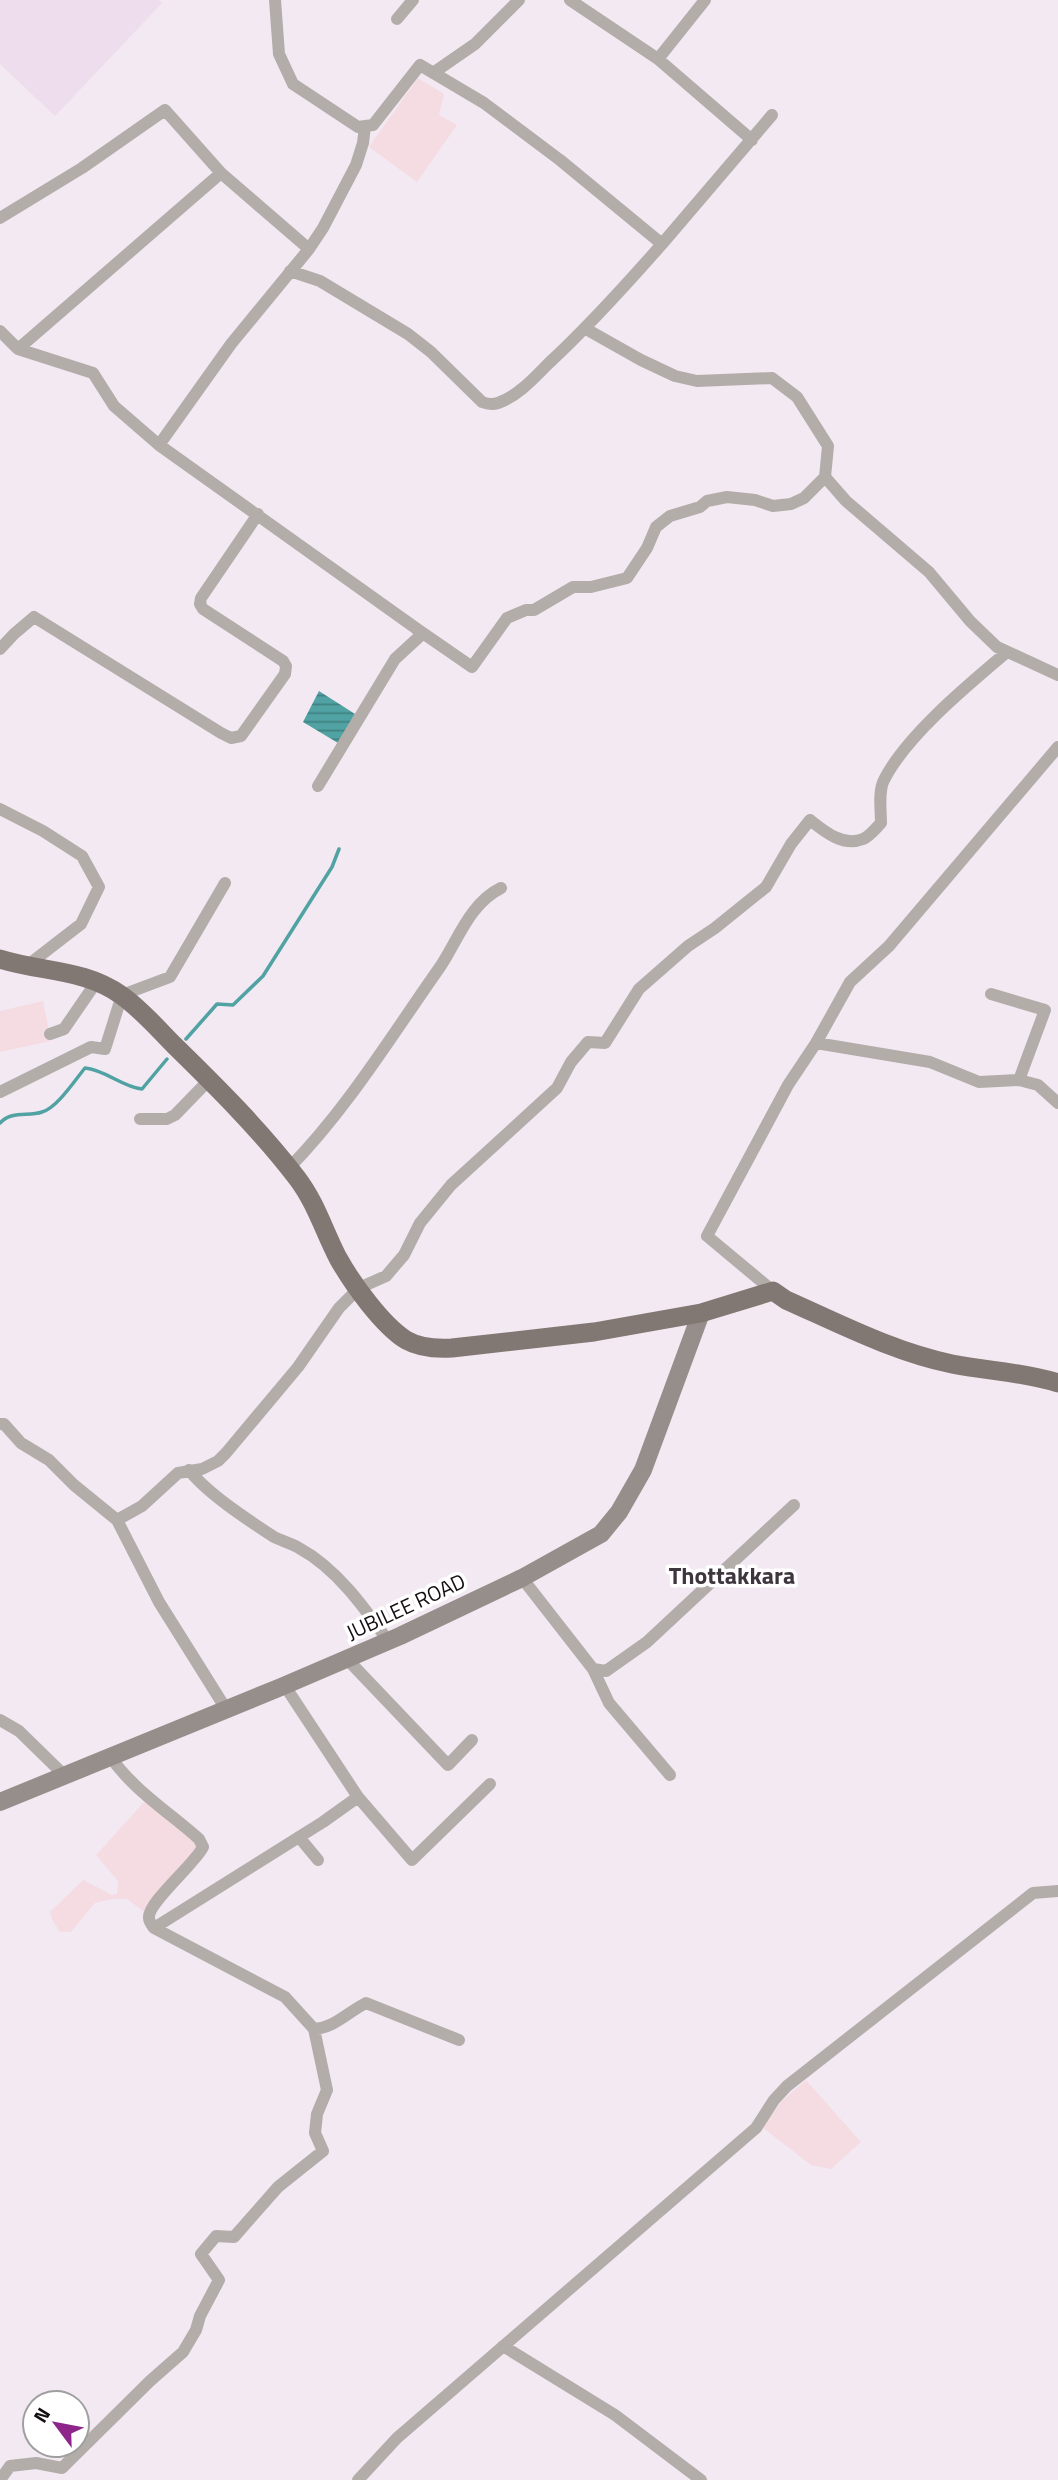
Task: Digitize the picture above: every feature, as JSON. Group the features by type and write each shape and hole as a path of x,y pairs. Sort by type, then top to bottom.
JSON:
{"main road":[{"path":"0,959 63,971 97,981 122,995 209,1080 289,1168 311,1196 338,1258 378,1312 406,1339 434,1349 594,1332 701,1313 773,1291 786,1300 880,1342 950,1363 1013,1371 1058,1382"},
{"name":"JUBILEE ROAD","path":"0,1802 388,1642 522,1578 601,1534 619,1512 643,1471 701,1313"}],"street":[{"path":"275,0 279,54 293,84 359,127 373,125 420,65 484,103 561,160 662,244"},
{"path":"397,19 412,0"},
{"path":"433,73 475,44 519,0"},
{"path":"570,0 658,59 752,140"},
{"path":"658,59 705,0"},
{"path":"0,218 82,168 143,128 165,110 221,173 309,249"},
{"path":"290,271 320,281 408,334 431,352 482,402 496,404 513,396 586,329 772,115"},
{"path":"159,446 231,344 323,228 356,165 365,126"},
{"path":"18,349 221,173"},
{"path":"0,331 18,349 93,373 114,406 159,446 471,667 507,618 526,610 534,610 573,587 591,587 627,578 656,527 670,516 700,507 707,501 727,497 755,500 773,506 791,505 804,498 825,477 828,446 797,397 772,378 697,381 675,376 586,329"},
{"path":"825,477 846,501 929,572 970,621 997,647 1058,675"},
{"path":"0,649 34,617 221,733 231,738 241,736 285,674 286,666 283,661 203,609 200,604 201,598 258,514"},
{"path":"318,786 395,659 420,636 417,629"},
{"path":"117,1520 142,1506 178,1473 197,1470 218,1461 298,1367 340,1308 359,1288 386,1276 404,1255 420,1223 451,1185 557,1088 571,1062 588,1042 605,1043 639,989 688,946 766,887 791,844 810,820 829,835 846,841 865,839 881,823 882,782 911,743 964,688 1007,652"},
{"path":"773,1291 707,1236 788,1085 816,1043 850,982 889,946 1058,747"},
{"path":"0,809 43,831 82,856 99,887 81,924 28,965"},
{"path":"0,1092 91,1047 105,1049 122,995 170,977 225,883"},
{"path":"289,1168 318,1139 396,1030 446,958 465,922 492,892 501,888"},
{"path":"50,1034 64,1029 97,981"},
{"path":"991,994 1045,1010 1019,1080"},
{"path":"816,1043 930,1062 979,1082 1019,1080 1038,1085 1058,1103"},
{"path":"141,1119 167,1119 176,1115 209,1080"},
{"path":"0,1424 4,1424 21,1443 49,1460 74,1485 117,1520 159,1602 226,1709"},
{"path":"189,1470 205,1488 276,1538 299,1548 331,1572 370,1616 388,1642"},
{"path":"593,1669 606,1671 647,1642 794,1505"},
{"path":"522,1578 593,1669 609,1703 670,1775"},
{"path":"347,1659 448,1765 472,1740"},
{"path":"285,1686 358,1797 412,1860 490,1784"},
{"path":"0,1720 19,1731 64,1775"},
{"path":"1,2480 10,2466 36,2463 62,2468 183,2352 219,2280 201,2254 216,2236 234,2237 278,2187 323,2151 315,2133 317,2114 327,2090 314,2029 285,1997 154,1928 149,1914 203,1847 199,1839 148,1797 110,1756"},
{"path":"154,1928 358,1797"},
{"path":"299,1837 318,1860"},
{"path":"358,2480 397,2438 756,2128 774,2100 788,2086 1033,1893 1058,1891"},
{"path":"314,2029 328,2028 348,2012 366,2003 459,2040"},
{"path":"503,2346 615,2415 701,2480"}],"shaded area":[{"path":"0,0 159,0 162,3 55,116 0,64"},
{"path":"418,78 444,94 439,115 457,125 417,182 369,147"},
{"path":"43,1001 51,1041 0,1052 0,1011"},
{"path":"146,1800 203,1847 146,1913 127,1899 112,1899 95,1903 71,1932 60,1932 50,1912 83,1880 112,1895 117,1894 118,1881 96,1855"},
{"path":"806,2080 861,2142 831,2169 811,2165 762,2127 783,2100"}],"water":[{"path":"319,691 355,714 338,743 303,722"}],"waterway":[{"path":"186,1039 217,1004 233,1005 263,976 332,867 339,849"},
{"path":"0,1123 10,1116 48,1109 60,1099 85,1068 142,1089 167,1059"}],"district":[{"name":"Thottakkara","path":"732,1576"}]}
